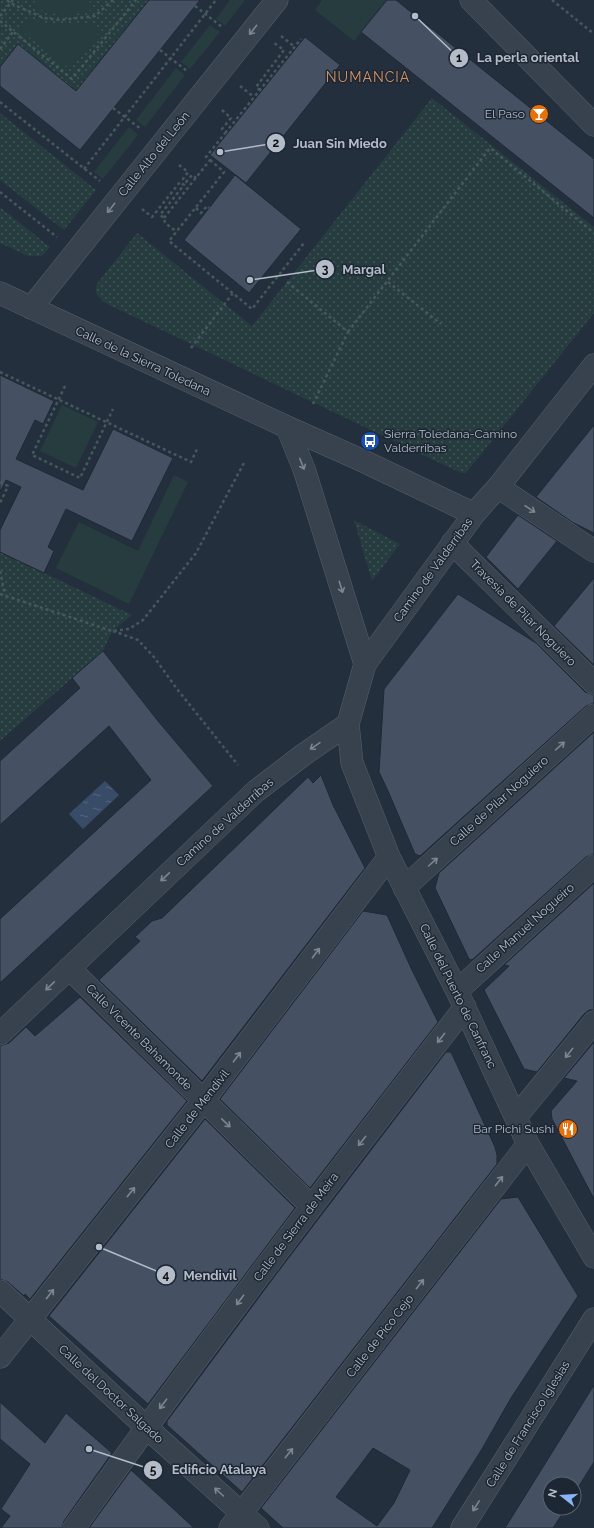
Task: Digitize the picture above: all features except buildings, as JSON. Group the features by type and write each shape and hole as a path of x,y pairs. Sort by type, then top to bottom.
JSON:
{"street":[{"name":"Calle Alto del León","path":"31,308 277,0"},
{"path":"471,0 594,125"},
{"name":"Calle de la Sierra Toledana","path":"0,293 474,514"},
{"name":"Camino de Valderribas","path":"0,1034 256,791 303,755 348,724 365,664 474,514 498,487 594,365"},
{"path":"287,428 304,469 365,664"},
{"path":"498,487 594,551"},
{"name":"Travesía de Pilar Noguiero","path":"452,543 594,683"},
{"name":"Calle de Pilar Noguiero","path":"404,888 594,715"},
{"name":"Calle del Puerto de Canfranc","path":"348,724 352,763 389,857 461,999 528,1144 594,1257"},
{"name":"Calle de Mendívil","path":"0,1357 204,1101 389,857"},
{"name":"Calle Manuel Nogueiro","path":"461,999 594,866"},
{"name":"Calle Vicente Bahamonde","path":"69,968 311,1206"},
{"name":"Calle de Sierra de Meira","path":"74,1528 146,1427 311,1206 461,999"},
{"path":"516,1117 594,1022"},
{"name":"Calle de Pico Cejo","path":"244,1523 528,1144"},
{"name":"Calle del Doctor Salgado","path":"0,1291 146,1427 244,1523"},
{"name":"Calle de Francisco Iglesias","path":"462,1528 594,1319"}],"path":[{"path":"7,0 10,4 44,18 60,20 95,16 113,0"},
{"path":"0,16 13,0"},
{"path":"0,21 72,79 136,0"},
{"path":"0,102 84,169 216,0"},
{"path":"552,0 557,1 594,34"},
{"path":"195,6 205,14"},
{"path":"255,28 284,50 256,87 260,90"},
{"path":"0,49 14,32"},
{"path":"301,39 228,132 206,157 224,172 170,241 252,309 304,243"},
{"path":"160,50 170,58"},
{"path":"113,108 125,117"},
{"path":"222,129 228,132"},
{"path":"312,406 348,332 490,148 594,233"},
{"path":"158,149 188,172 183,179 186,182 192,175 196,178"},
{"path":"164,218 210,160"},
{"path":"122,194 152,218 180,182 184,185 160,215 164,218 165,223 177,232"},
{"path":"0,192 38,222"},
{"path":"196,208 201,213 207,206 209,208"},
{"path":"287,282 348,332"},
{"path":"388,282 441,324"},
{"path":"191,348 232,293"},
{"path":"0,372 191,462 197,449"},
{"path":"65,386 32,455 59,468 80,478 113,409"},
{"path":"112,631 129,629 143,620 196,553 244,461"},
{"path":"0,482 8,486 0,503"},
{"path":"0,571 5,595"},
{"path":"0,594 138,640 154,657 177,689 238,765"}],"green space":[{"path":"0,0 149,0 76,91 18,44 0,67"},
{"path":"36,0 89,0 93,9 69,15 54,14 31,6"},
{"path":"230,0 245,0 225,26 216,19"},
{"path":"322,0 387,0 354,41 315,10"},
{"path":"29,19 60,25 92,22 102,30 70,69 20,30"},
{"path":"210,25 220,32 190,69 181,62"},
{"path":"176,68 185,75 145,127 136,120"},
{"path":"432,98 594,227 594,313 466,473 461,473 103,302 96,294 96,285 137,233 252,326"},
{"path":"0,113 96,190 64,230 0,180"},
{"path":"129,127 138,135 103,179 94,172"},
{"path":"0,207 50,247 42,256 28,256 0,243"},
{"path":"62,405 98,422 76,468 40,451"},
{"path":"174,475 188,482 129,604 56,568 79,522 138,551"},
{"path":"354,520 400,544 372,581"},
{"path":"0,552 132,615 112,631 103,651 0,741"}],"water":[{"path":"105,781 119,795 83,829 69,814"}],"place":[{"name":"La perla oriental","path":"415,16"},
{"name":"El Paso","path":"539,114"},
{"name":"Juan Sin Miedo","path":"220,152"},
{"name":"Margal","path":"250,280"},
{"name":"Sierra Toledana-Camino Valderribas","path":"370,441"},
{"name":"Bar Pichi Sushi","path":"568,1129"},
{"name":"Mendivil","path":"99,1247"},
{"name":"Edificio Atalaya","path":"89,1449"}],"district":[{"name":"NUMANCIA","path":"368,77"}]}
